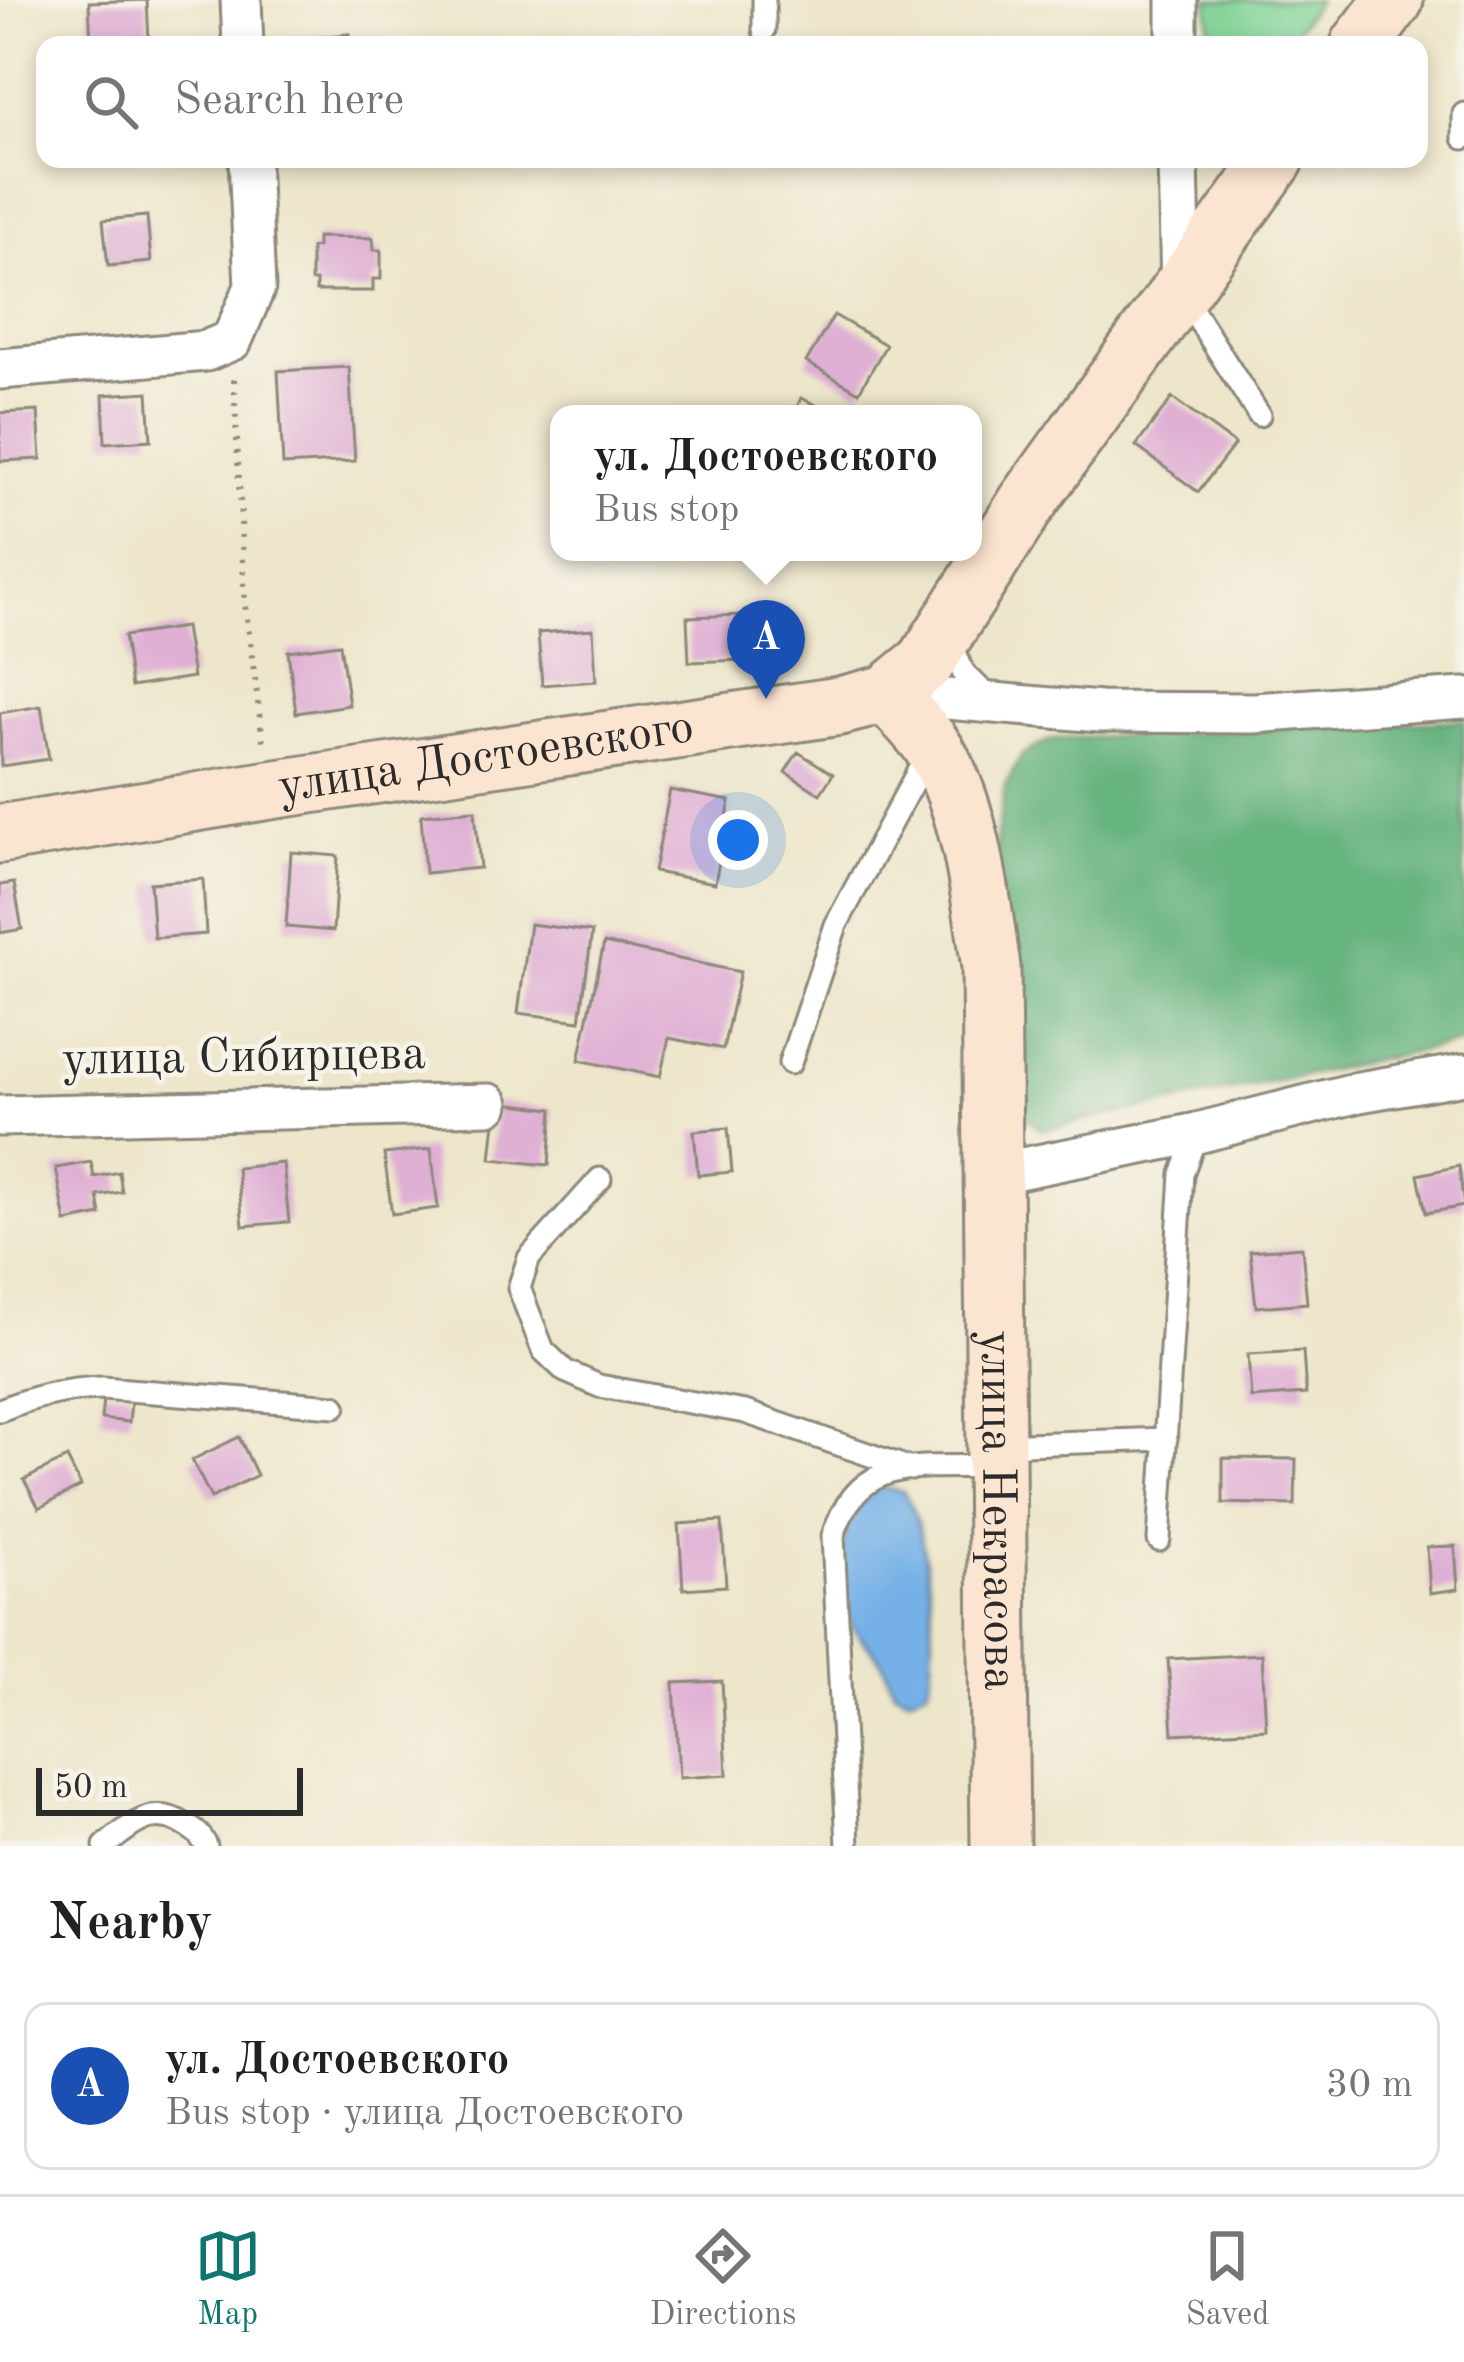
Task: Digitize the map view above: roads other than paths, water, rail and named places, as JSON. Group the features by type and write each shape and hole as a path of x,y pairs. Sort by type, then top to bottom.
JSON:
{"main road":[{"path":"1367,36 1394,0"},
{"name":"улица Достоевского","path":"0,834 840,706 886,694 926,662 1027,503 1269,168"},
{"name":"улица Некрасова","path":"886,694 932,745 971,845 994,1019 1000,1846"}],"street":[{"path":"241,0 243,36"},
{"path":"1177,0 1178,36"},
{"path":"0,370 206,351 232,340 255,287 249,168"},
{"path":"1178,168 1181,291"},
{"path":"886,694 1100,712 1255,713 1464,698"},
{"path":"993,1174 1197,1133 1359,1091 1464,1074"},
{"name":"улица Сибирцева","path":"0,1116 490,1104"}],"lane":[{"path":"764,0 764,30"},
{"path":"1464,113 1464,138"},
{"path":"1181,291 1259,415"},
{"path":"948,627 953,654 963,672 994,703"},
{"path":"790,1063 836,925 932,745"},
{"path":"1159,1540 1182,1174 1197,1133"},
{"path":"600,1179 529,1258 519,1288 543,1350 565,1371 599,1386 745,1412 911,1469"},
{"path":"0,1410 69,1389 102,1388 335,1406"},
{"path":"848,1846 833,1537 841,1510 854,1491 875,1476 911,1469 996,1455 1166,1438"},
{"path":"105,1846 141,1818 170,1815 200,1834 206,1846"}],"water":[{"path":"879,1487 903,1492 912,1508 930,1589 931,1671 927,1689 909,1697 895,1691 880,1659 853,1627 843,1597 841,1561 848,1525 865,1497"}],"place":[{"name":"ул. Достоевского","path":"766,699"}]}
